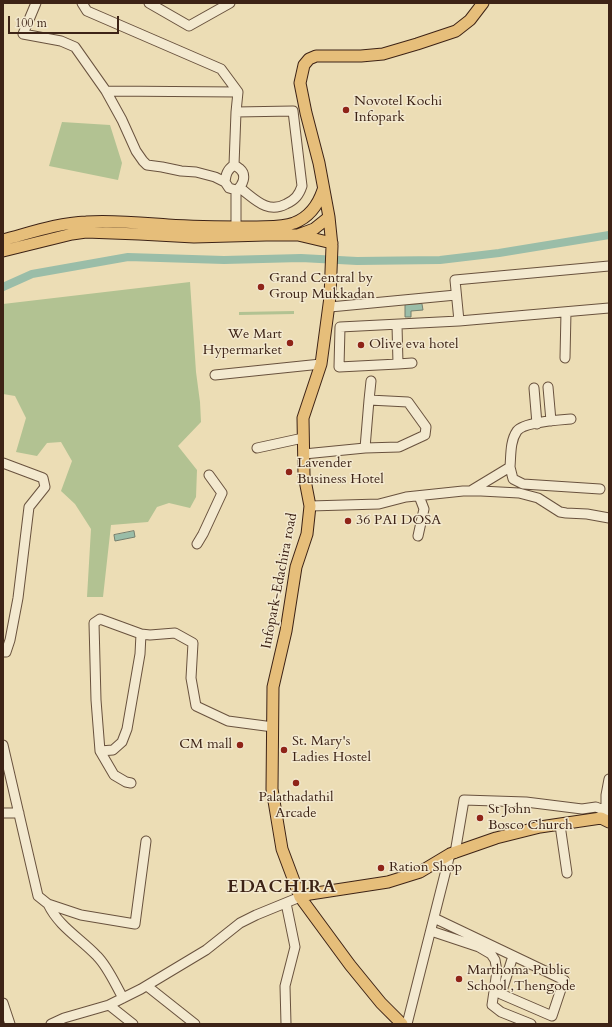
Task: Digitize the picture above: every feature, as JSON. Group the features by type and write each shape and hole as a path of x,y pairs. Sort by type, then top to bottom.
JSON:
{"main road":[{"name":"Infopark-Edachira road","path":"402,1024 382,1004 350,965 300,897 282,849 276,821 272,789 274,687 286,631 296,567 307,534 310,506 304,475 303,418 321,364 330,307 332,270 332,244 329,216 319,163 301,93 300,83 304,65 309,59 316,56 361,56 383,54 430,40 456,31 470,20 482,3"},
{"path":"3,251 86,232 157,230 194,227 282,226 293,224 312,211 318,202 323,189"},
{"path":"298,235 314,229 329,216"},
{"path":"3,240 70,224 85,222 157,230 194,237 298,235 332,244"},
{"path":"300,897 310,894 388,882 420,872 452,853 496,838 540,827 605,817"}],"street":[{"path":"36,3 23,34 62,41 75,47 106,91 122,120 136,151 147,165 196,172 215,177 225,182 229,188 238,189 261,204 271,208 279,208 291,202 299,195 302,186 293,111 236,112"},
{"path":"82,3 87,11 221,68 238,92 234,165"},
{"path":"149,3 189,26 230,3"},
{"path":"106,91 238,92"},
{"path":"225,182 228,169 234,165"},
{"path":"234,165 241,169 244,175 243,183 238,189 236,227"},
{"path":"459,321 455,280 609,266"},
{"path":"330,307 456,296"},
{"path":"412,363 339,367 340,327 459,321 609,308"},
{"path":"565,358 566,312"},
{"path":"397,325 398,364"},
{"path":"215,375 321,364"},
{"path":"365,448 371,381"},
{"path":"548,387 551,421"},
{"path":"534,388 537,424"},
{"path":"304,454 365,448 399,447 425,435 426,427 408,402 369,400"},
{"path":"571,419 526,426 518,430 512,444 510,467 513,479 523,484 600,489"},
{"path":"257,448 303,438"},
{"path":"3,463 43,478 45,486 29,507 18,598 10,640 6,652 3,652"},
{"path":"471,491 510,467"},
{"path":"197,544 222,493 209,475"},
{"path":"310,506 379,504 406,497 471,491 519,494 538,498 560,512 587,514 609,518"},
{"path":"418,536 424,509 419,496"},
{"path":"132,783 126,782 114,775 100,751 96,700 94,623 100,619 141,634 150,635 175,633 193,643 191,678 196,706 228,721 273,727"},
{"path":"100,751 113,750 122,742 127,729 140,654 141,634"},
{"path":"3,745 38,896 48,904 81,915 136,924 146,841"},
{"path":"605,817 606,795 609,778"},
{"path":"407,1024 452,853 464,800 526,802 582,809 596,807 605,817"},
{"path":"3,813 19,813"},
{"path":"560,825 567,873"},
{"path":"51,1024 64,1018 109,1005 147,986 206,950 240,923 300,897"},
{"path":"286,903 295,947 285,986 286,1024"},
{"path":"48,904 52,912 64,927 97,956 123,998"},
{"path":"434,918 514,956 564,980 552,1016 501,994 514,956"},
{"path":"431,931 479,947 490,954 495,960 497,971 492,1005 501,1012 531,1024"},
{"path":"147,986 195,1024"},
{"path":"3,1003 10,1024"},
{"path":"109,1005 133,1024"}],"shaded area":[{"path":"62,122 110,125 122,163 118,180 49,166"},
{"path":"190,282 201,422 178,446 197,470 196,497 190,508 169,503 157,507 148,522 111,525 103,597 87,597 91,529 75,504 61,491 72,461 61,442 47,443 37,456 16,452 26,418 15,396 3,394 3,304"},
{"path":"422,304 423,310 411,311 411,317 405,317 405,305"},
{"path":"294,311 294,314 239,315 239,312"},
{"path":"134,531 135,537 115,541 114,535"}],"waterway":[{"path":"3,287 32,274 128,257 224,260 301,258 357,261 440,260 499,253 609,235"}],"place":[{"name":"Novotel Kochi Infopark","path":"346,110"},
{"name":"Grand Central by Group Mukkadan","path":"261,287"},
{"name":"We Mart Hypermarket","path":"290,343"},
{"name":"Olive eva hotel","path":"361,345"},
{"name":"Lavender Business Hotel","path":"289,472"},
{"name":"36 PAI DOSA","path":"348,521"},
{"name":"CM mall","path":"240,745"},
{"name":"St. Mary's Ladies Hostel","path":"284,750"},
{"name":"Palathadathil Arcade","path":"296,783"},
{"name":"St John Bosco Church","path":"480,818"},
{"name":"Ration Shop","path":"381,868"},
{"name":"Marthoma Public School ,Thengode","path":"459,979"}],"district":[{"name":"EDACHIRA","path":"282,888"}]}
